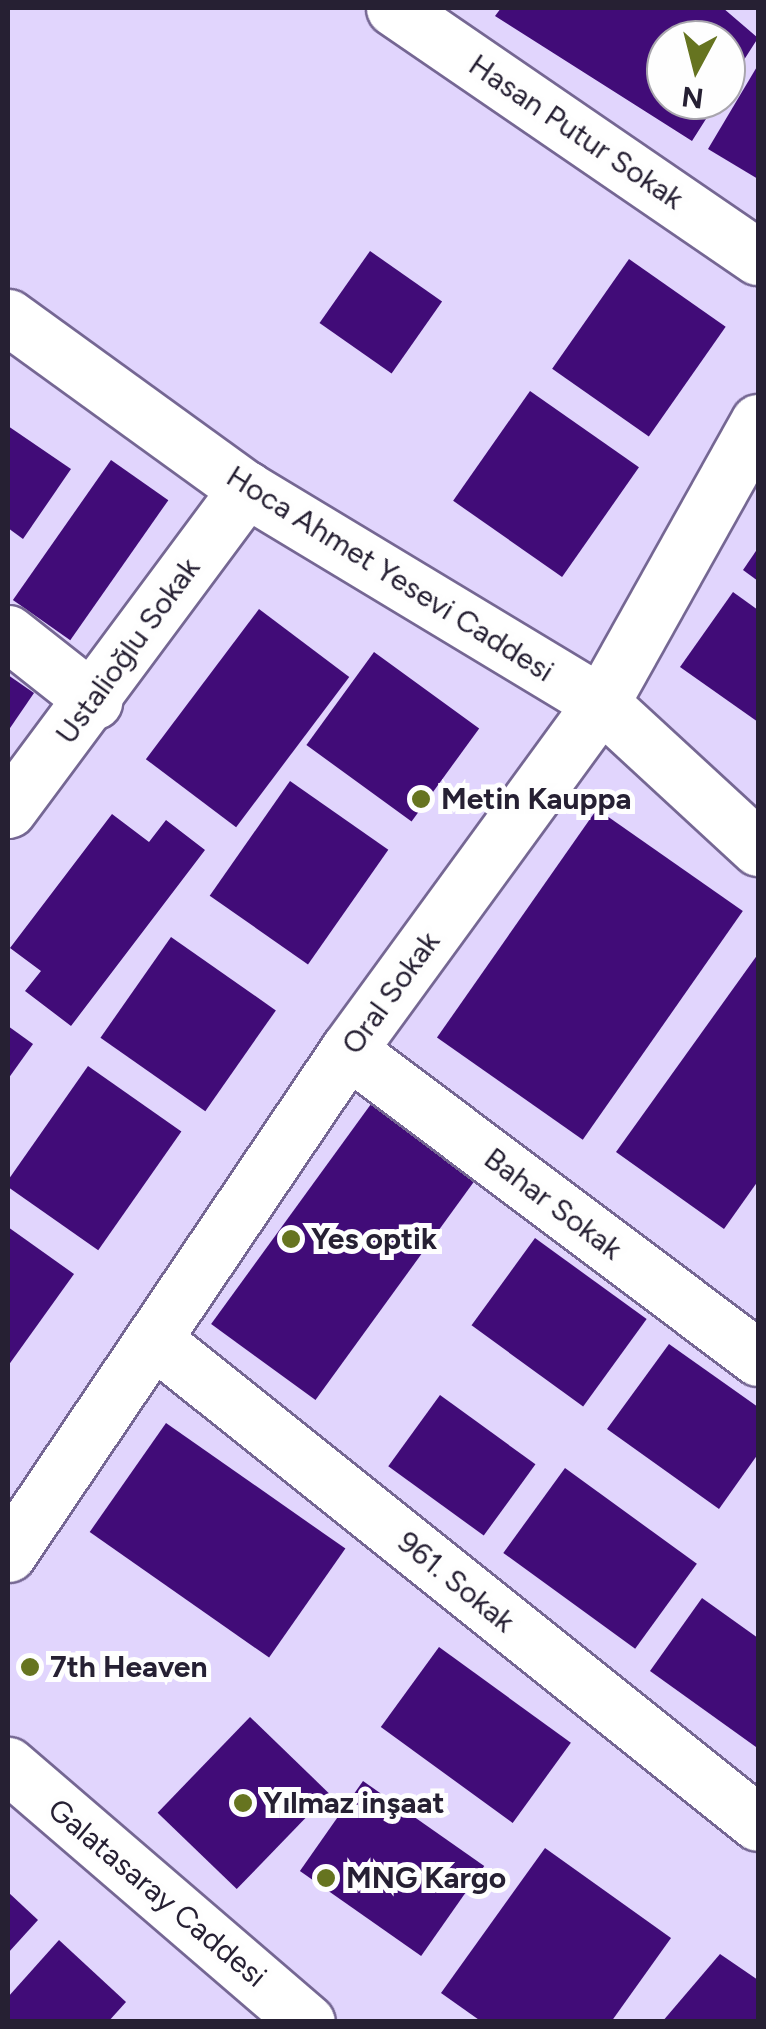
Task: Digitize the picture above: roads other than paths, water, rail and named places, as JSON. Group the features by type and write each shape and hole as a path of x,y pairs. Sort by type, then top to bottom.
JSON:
{"street":[{"name":"Hasan Putur Sokak","path":"394,8 758,257"},
{"name":"Hoca Ahmet Yesevi Caddesi","path":"8,317 246,489 601,703 758,848"},
{"name":"Oral Sokak","path":"8,1554 348,1050 601,703 758,422"},
{"name":"Ustalioğlu Sokak","path":"8,810 94,701 246,489"},
{"path":"8,633 94,701"},
{"name":"Bahar Sokak","path":"348,1050 758,1358"},
{"name":"961. Sokak","path":"154,1340 758,1823"},
{"name":"Galatasaray Caddesi","path":"8,1766 308,2022"}],"place":[{"name":"Metin Kauppa","path":"421,799"},
{"name":"Yes optik","path":"291,1239"},
{"name":"7th Heaven","path":"30,1667"},
{"name":"Yılmaz inşaat","path":"243,1803"},
{"name":"MNG Kargo","path":"326,1878"}]}
